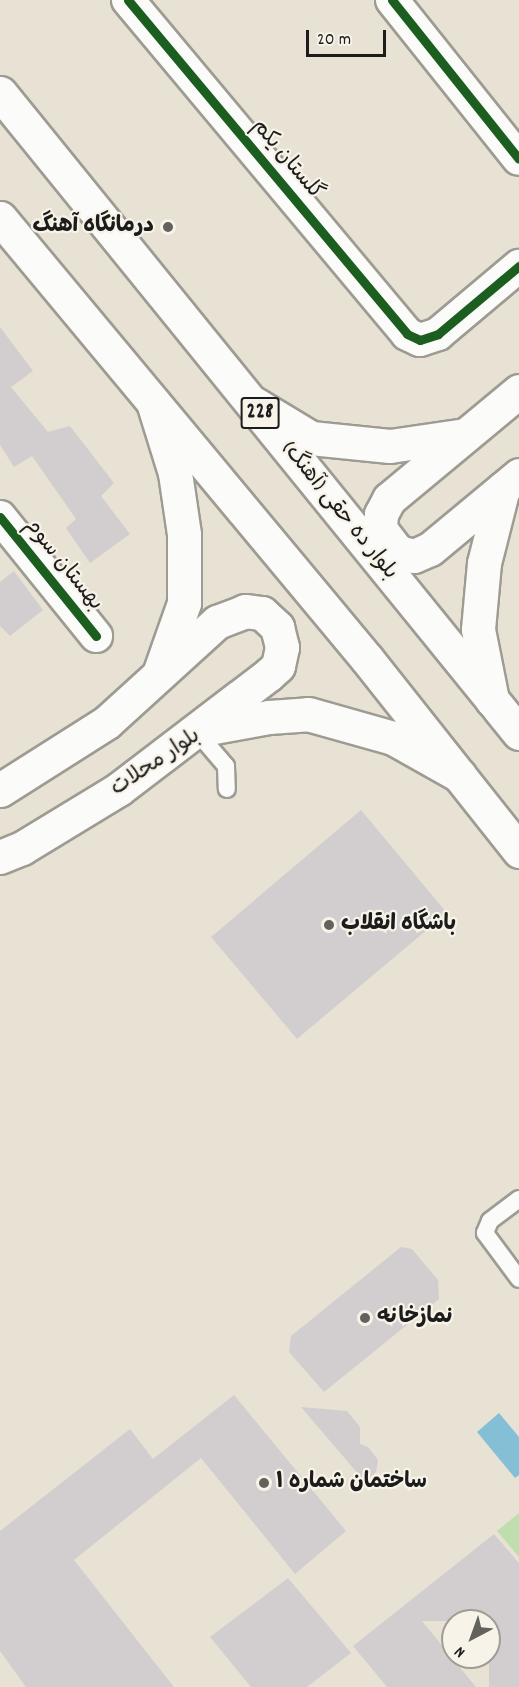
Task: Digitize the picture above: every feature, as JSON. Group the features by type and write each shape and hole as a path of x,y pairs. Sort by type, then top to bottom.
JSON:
{"main road":[{"name":"بلوار ده حقی (آهنگ)","path":"0,93 519,733"},
{"path":"0,218 519,851"},
{"path":"511,481 422,553 414,556 398,552 387,542 380,529 381,514 388,499 519,391"},
{"path":"153,402 175,473 184,534 184,603 156,680"},
{"path":"250,402 311,438 390,446 465,435"},
{"path":"492,700 478,629 484,563 511,481"},
{"path":"0,790 107,722 156,680 217,622 253,612 261,613 278,627 282,647 278,666 196,731"},
{"name":"بلوار محلات","path":"0,857 22,848 119,789 196,731 269,717 308,714 393,738 459,775"}],"street":[{"name":"گلستان یکم","path":"128,0 407,334 420,340 438,334 519,266"},
{"path":"392,0 519,159"},
{"name":"بهستان سوم","path":"0,517 96,636"}],"lane":[{"path":"196,731 226,766 227,789"},
{"path":"519,1199 490,1221 485,1233 519,1279"}],"green space":[{"path":"519,1513 519,1557 497,1531"}],"water":[{"path":"499,1413 519,1437 519,1475 515,1478 477,1432"}],"building":[{"path":"0,327 33,371 11,387 48,432 70,426 114,483 101,496 130,534 90,563 66,528 76,519 32,456 14,467 0,445"},
{"path":"14,571 43,610 10,636 0,626 0,582"},
{"name":"باشگاه انقلاب","path":"361,810 447,913 297,1039 211,937"},
{"name":"نمازخانه","path":"401,1247 412,1249 438,1280 439,1299 324,1392 289,1352 291,1336"},
{"path":"234,1395 346,1531 295,1574 201,1458 74,1560 174,1687 26,1687 0,1651 0,1531 130,1429 153,1459"},
{"path":"301,1407 347,1411 360,1427 360,1444 368,1447 378,1460 376,1472 365,1482"},
{"path":"494,1534 519,1563 519,1687 489,1687 489,1669 501,1669 501,1609 441,1609 441,1621 422,1621 441,1644 441,1669 461,1669 476,1687 387,1687 353,1646"},
{"path":"288,1578 351,1653 307,1687 251,1687 210,1637"}],"cycle path":[{"path":"128,0 407,334 420,340 438,334 519,266"},
{"path":"392,0 519,159"},
{"path":"0,517 96,636"}],"place":[{"name":"درمانگاه آهنگ","path":"168,227"},
{"name":"باشگاه انقلاب","path":"329,925"},
{"name":"نمازخانه","path":"365,1318"},
{"name":"ساختمان شماره ۱","path":"264,1483"}]}
